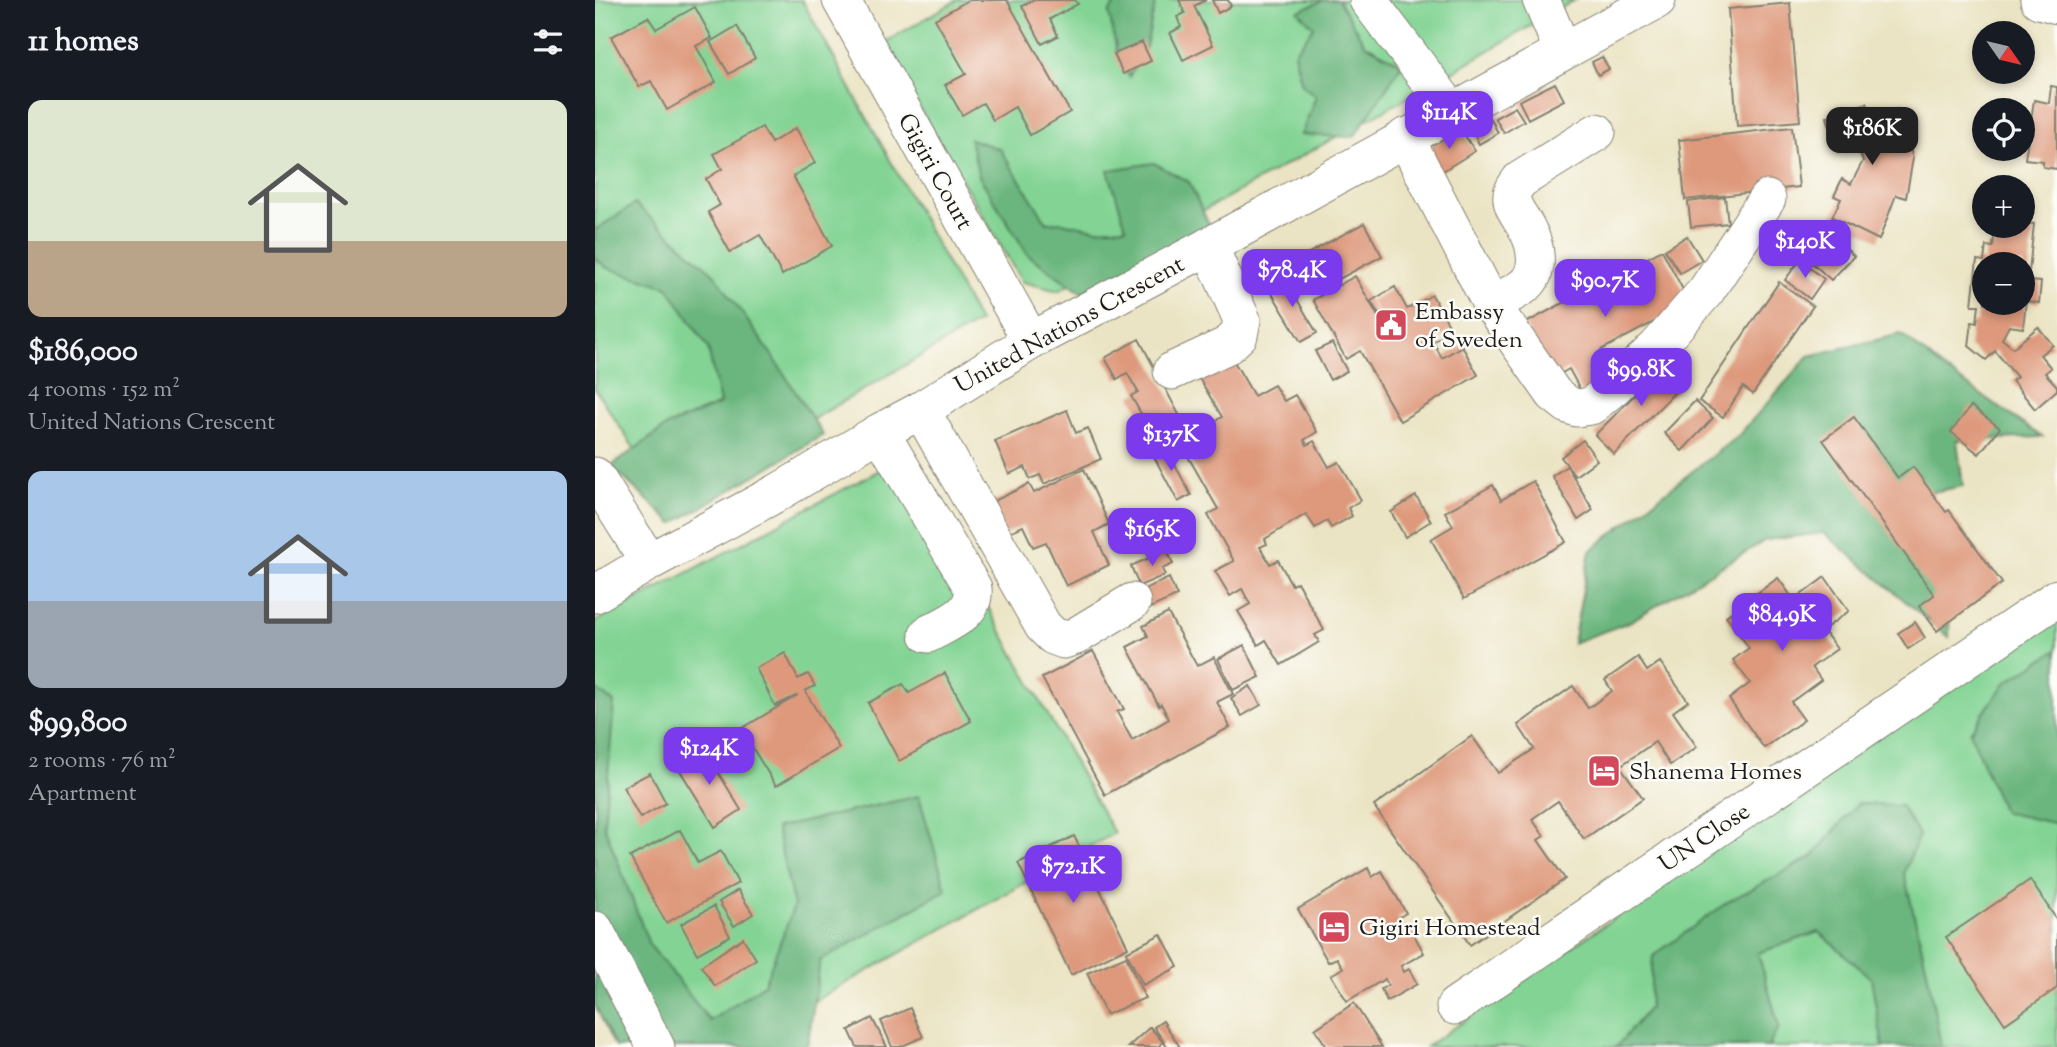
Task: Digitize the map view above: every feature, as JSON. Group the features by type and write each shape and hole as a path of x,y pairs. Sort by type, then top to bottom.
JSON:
{"street":[{"name":"Gigiri Court","path":"841,0 1031,341"},
{"path":"1368,0 1452,111"},
{"path":"1541,0 1563,51"},
{"name":"United Nations Crescent","path":"595,594 777,494 921,410 1031,341 1657,0"},
{"path":"2039,0 2057,5"},
{"path":"1491,304 1525,285 1536,265 1529,232 1513,205 1512,194 1515,187 1520,180 1597,132"},
{"path":"1405,137 1491,304 1554,394 1577,408 1591,406 1657,347 1706,291 1767,200"},
{"path":"1172,371 1228,345 1239,335 1243,320 1209,246"},
{"path":"921,410 1043,626 1052,636 1064,640 1076,636 1132,602"},
{"path":"880,432 973,588 974,597 970,608 928,634"},
{"path":"595,476 649,562"},
{"name":"UN Close","path":"1455,1006 2057,598"},
{"path":"595,930 656,1047"}],"green space":[{"path":"595,0 802,0 979,322 670,503 595,389"},
{"path":"957,0 1575,0 1423,89 1058,291 1022,282 882,44"},
{"path":"1117,0 1156,0 1145,51 1129,77 1118,58 1109,13"},
{"path":"1324,0 1338,0 1365,44 1402,64 1354,137 1301,135 1316,96 1302,85 1294,53 1314,27 1298,11"},
{"path":"970,139 1000,149 1047,223 1061,222 1096,229 1126,227 1108,170 1154,163 1189,182 1210,227 1082,293 1028,255 979,176"},
{"path":"635,204 715,275 774,358 823,435 673,524 611,466 667,426 720,404 708,348 668,287 607,268 595,258 595,230"},
{"path":"1901,334 1944,369 2042,437 1957,441 1963,486 1913,496 1951,545 1949,638 1824,533 1766,540 1629,622 1573,643 1590,551 1739,435 1809,356"},
{"path":"904,457 1114,833 732,1047 672,1047 595,876 595,622"},
{"path":"2057,614 2057,1047 1426,1047"},
{"path":"2057,650 2057,823 2053,823 2003,812 1970,732 2005,683"},
{"path":"595,689 614,702 604,825 649,944 710,1021 764,984 794,906 776,828 919,796 946,890 820,961 808,1043 803,1047 615,1047 595,1005"},
{"path":"1858,803 1901,806 1919,835 1904,873 1927,970 1941,1047 1883,1047 1871,978 1819,932 1758,953 1779,1027 1768,1047 1616,1047 1649,1008 1653,956 1729,901 1812,857"}],"building":[{"path":"969,0 1007,0 1070,112 1030,135 1015,107 993,120 983,103 962,115 945,85 966,74 935,19"},
{"path":"1033,0 1075,0 1078,4 1050,19 1058,36 1042,44 1022,6"},
{"path":"1179,0 1206,0 1194,6 1213,45 1183,60 1170,33 1181,27 1177,17 1185,13"},
{"path":"1212,0 1228,0 1231,6 1218,13"},
{"path":"1790,3 1800,121 1737,126 1728,9"},
{"path":"695,7 712,38 696,46 716,82 667,110 651,81 639,87 611,37 648,17 656,29"},
{"path":"737,26 755,58 729,74 710,42"},
{"path":"1142,42 1151,61 1123,74 1114,54"},
{"path":"1602,57 1609,69 1598,75 1592,62"},
{"path":"1555,83 1564,100 1528,119 1519,101"},
{"path":"2051,86 2057,87 2057,169 2043,167 2043,161 2035,160 2035,100 2049,103"},
{"path":"1867,103 1872,117 1897,109 1913,158 1906,198 1896,195 1879,240 1832,217 1841,199 1834,196 1842,179 1851,184 1863,161 1857,145 1838,152 1827,117"},
{"path":"1515,107 1524,121 1504,133 1495,118"},
{"path":"1491,119 1498,133 1479,144 1472,130"},
{"path":"762,127 771,143 796,128 815,163 793,176 832,246 782,275 760,235 730,252 708,212 720,205 706,179 722,169 714,154"},
{"path":"1792,127 1799,187 1685,200 1679,140"},
{"path":"1460,128 1475,151 1438,174 1423,151"},
{"path":"1725,197 1728,223 1691,227 1688,202"},
{"path":"1364,223 1382,256 1326,286 1309,253"},
{"path":"1830,234 1854,256 1831,280 1808,259"},
{"path":"1687,236 1702,260 1680,273 1665,250"},
{"path":"1994,238 2033,238 2031,252 1985,252 1986,246 1993,247"},
{"path":"1662,250 1690,303 1601,350 1614,376 1582,393 1569,369 1553,378 1524,324"},
{"path":"1800,260 1824,279 1810,299 1785,280"},
{"path":"1283,276 1317,333 1301,342 1267,285"},
{"path":"1355,276 1388,334 1404,325 1398,313 1383,322 1371,301 1395,287 1407,309 1432,295 1452,330 1433,342 1442,358 1462,346 1478,375 1400,421 1360,351 1346,359 1313,300"},
{"path":"1779,282 1813,306 1753,394 1743,387 1723,417 1699,401"},
{"path":"2035,282 2041,282 2039,303 2035,302"},
{"path":"1978,315 2024,315 2023,328 2009,326 2002,339 2013,348 2038,327 2053,345 2040,355 2051,368 2045,373 2057,386 2057,390 2035,409 2012,381 2017,377 1995,351 1986,360 1969,346 1972,322 1977,323"},
{"path":"1139,339 1184,424 1156,440 1131,396 1138,392 1127,373 1117,379 1105,358"},
{"path":"1332,343 1347,371 1330,380 1315,351"},
{"path":"1232,358 1254,396 1274,385 1284,401 1295,395 1317,432 1304,440 1307,445 1314,441 1329,467 1339,462 1361,500 1348,508 1352,516 1331,528 1327,521 1315,528 1306,514 1265,539 1267,544 1260,547 1270,564 1278,560 1292,585 1297,582 1324,630 1315,635 1319,642 1281,665 1266,640 1258,645 1238,611 1250,604 1242,589 1230,596 1215,571 1234,561 1208,515 1218,509 1174,432 1200,416 1206,426 1222,417 1199,378"},
{"path":"1668,361 1687,380 1614,454 1595,435"},
{"path":"1695,401 1713,418 1682,451 1664,433"},
{"path":"1971,406 2000,428 1979,454 1951,432"},
{"path":"1067,410 1076,433 1088,428 1101,459 1044,484 1040,475 1030,479 1025,467 1009,474 995,441"},
{"path":"1854,417 1898,478 1913,467 1946,512 1949,510 2002,583 1937,631 1919,606 1934,595 1823,440"},
{"path":"1583,440 1597,460 1575,476 1561,457"},
{"path":"1164,444 1191,495 1178,502 1151,451"},
{"path":"1567,466 1593,510 1578,520 1552,476"},
{"path":"1084,469 1109,524 1094,532 1109,565 1066,586 1046,542 1033,547 1023,526 1005,534 990,503 1029,484 1034,493"},
{"path":"1533,481 1566,542 1464,599 1431,539 1453,526 1445,512 1493,485 1501,500"},
{"path":"1416,496 1431,521 1405,537 1391,512"},
{"path":"1167,550 1173,564 1162,569 1165,575 1139,586 1131,566"},
{"path":"1825,577 1849,611 1823,630 1837,649 1812,667 1821,680 1791,702 1804,720 1764,748 1729,699 1750,683 1733,660 1749,648 1726,616 1778,578 1794,600"},
{"path":"1169,578 1177,596 1150,608 1142,590"},
{"path":"1168,613 1197,666 1214,657 1233,694 1217,702 1230,727 1105,795 1042,678 1093,651 1124,709 1117,712 1132,740 1169,719 1127,647 1148,636 1143,626"},
{"path":"1915,622 1925,638 1908,649 1898,633"},
{"path":"1244,645 1260,677 1233,690 1218,659"},
{"path":"785,653 798,679 808,674 815,686 805,691 839,748 776,786 741,729 798,695 775,706 756,668"},
{"path":"1638,657 1647,671 1660,662 1688,701 1673,712 1697,747 1670,765 1655,742 1620,766 1643,798 1584,839 1558,801 1532,819 1544,836 1538,840 1565,879 1470,945 1374,806 1472,736 1498,773 1534,749 1518,725 1573,686 1588,708 1612,691 1605,680"},
{"path":"945,673 971,721 899,761 868,703 903,684 909,693"},
{"path":"1250,686 1261,705 1242,716 1231,698"},
{"path":"703,747 741,810 715,827 676,764"},
{"path":"650,773 666,803 640,818 623,787"},
{"path":"680,830 698,863 721,851 738,883 666,923 630,857"},
{"path":"1074,836 1128,947 1071,975 1018,863"},
{"path":"1368,868 1372,877 1382,871 1406,913 1398,918 1407,934 1412,931 1424,953 1401,966 1404,972 1409,969 1417,984 1387,1001 1381,989 1388,985 1385,979 1347,1001 1331,975 1343,968 1337,958 1328,962 1298,909"},
{"path":"2030,880 2057,920 2057,988 2005,1024 1946,937"},
{"path":"738,890 753,914 734,926 719,902"},
{"path":"714,906 730,936 697,954 681,924"},
{"path":"1161,934 1178,967 1143,985 1126,952"},
{"path":"743,938 756,959 715,986 701,966"},
{"path":"1126,956 1145,998 1106,1015 1087,973"},
{"path":"1354,1003 1382,1047 1327,1047 1315,1029"},
{"path":"910,1008 923,1037 900,1047 892,1047 881,1021"},
{"path":"872,1018 887,1047 857,1047 849,1030"},
{"path":"1163,1021 1180,1047 1167,1047 1154,1027"},
{"path":"1150,1027 1163,1042 1158,1047 1128,1047"}],"place":[{"name":"Embassy of Sweden","path":"1391,325"},
{"name":"Shanema Homes","path":"1604,771"},
{"name":"Gigiri Homestead","path":"1334,927"}]}
